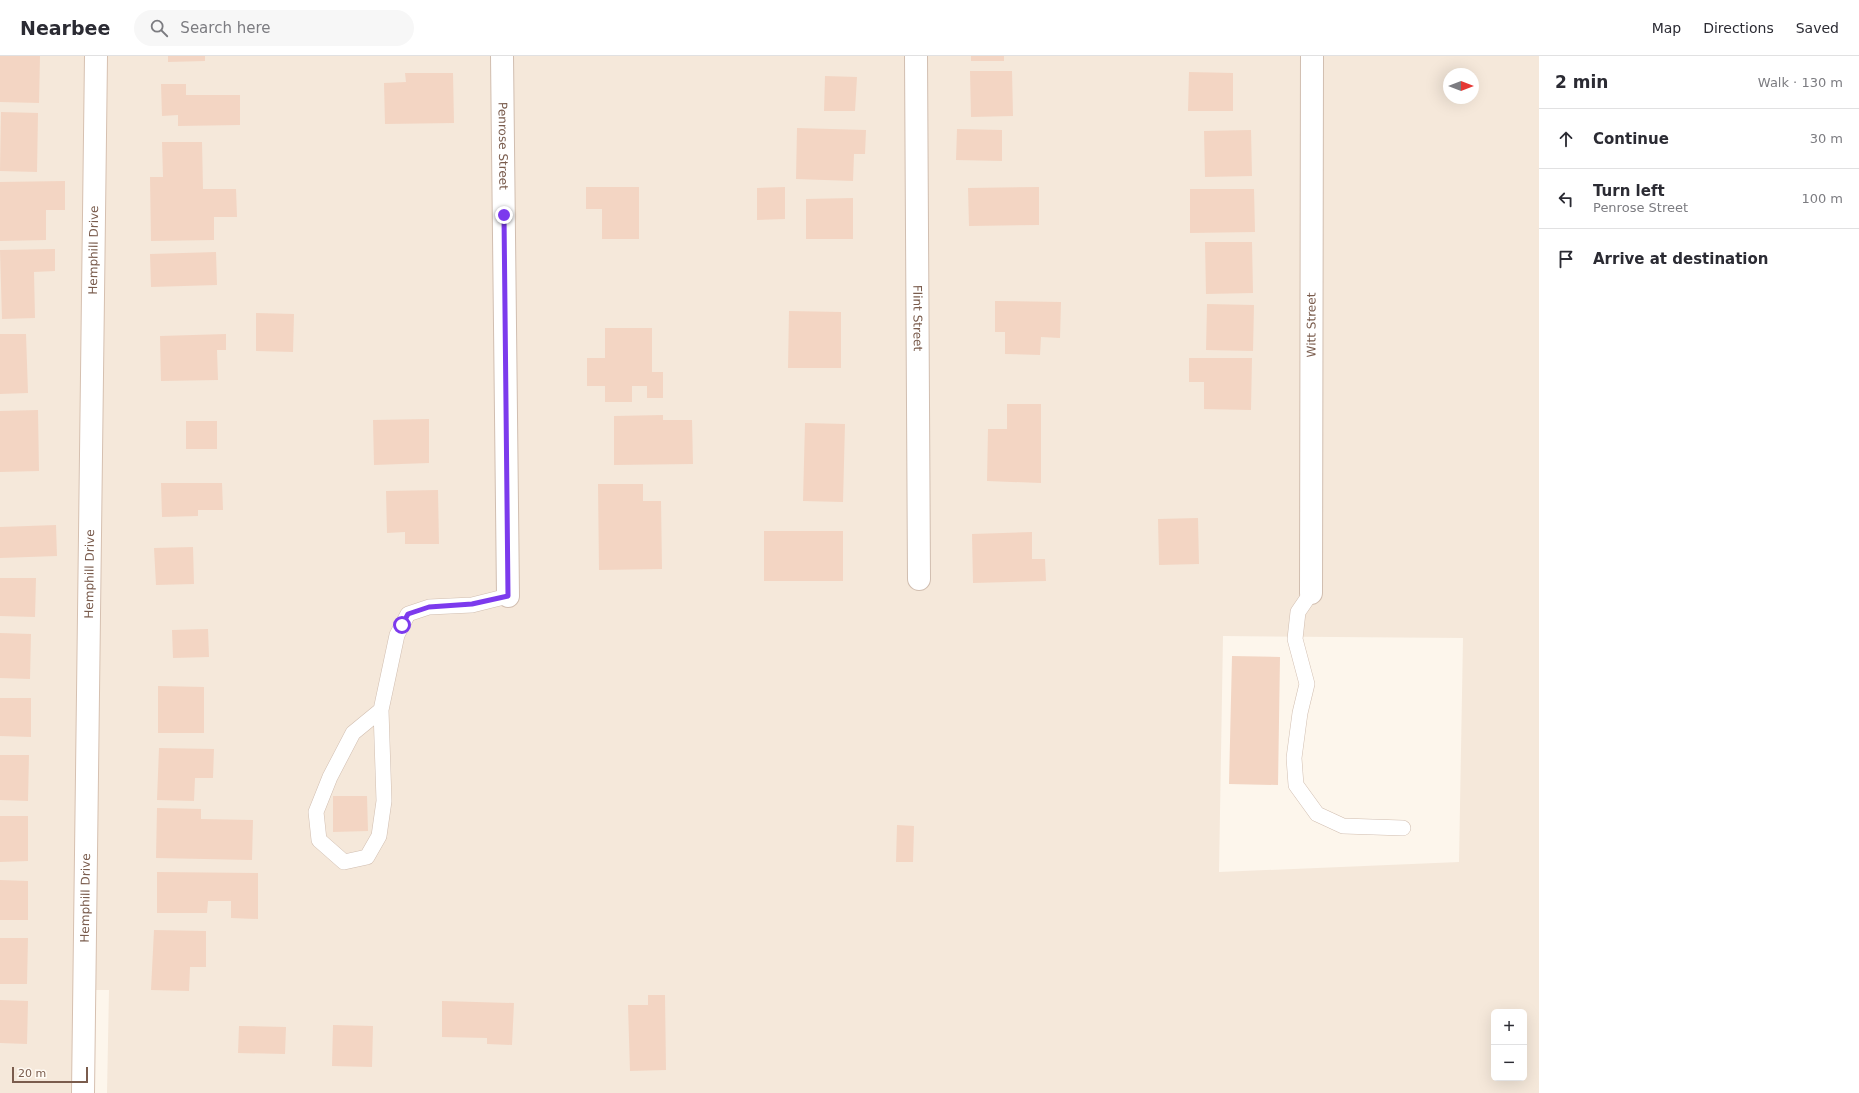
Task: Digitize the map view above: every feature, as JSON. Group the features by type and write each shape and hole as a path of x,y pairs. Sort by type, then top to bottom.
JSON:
{"street":[{"name":"Hemphill Drive","path":"83,1093 96,56"},
{"name":"Penrose Street","path":"502,56 508,596"},
{"name":"Flint Street","path":"916,56 919,579"},
{"name":"Witt Street","path":"1311,593 1312,56"}],"lane":[{"path":"1311,593 1298,612 1295,639 1307,684 1300,712 1294,758 1296,784 1317,814 1343,826 1403,828"},
{"path":"381,710 353,734 330,777 316,812 319,840 344,862 367,857 379,836 384,801 381,710 397,635 408,614 429,607 472,604 508,596"}],"shaded area":[{"path":"0,56 1539,56 1539,1093 107,1093 109,990 75,990 72,1093 0,1093","holes":["1223,636 1463,638 1459,862 1219,872"]}],"building":[{"path":"0,56 40,56 39,103 0,102"},
{"path":"168,56 205,56 205,61 168,62"},
{"path":"971,56 1004,56 1004,61 971,61"},
{"path":"970,71 1012,71 1013,116 971,117"},
{"path":"1189,72 1233,73 1233,111 1188,111"},
{"path":"405,73 453,73 454,123 385,124 384,83 406,82"},
{"path":"825,76 857,77 855,111 824,111"},
{"path":"161,84 186,84 186,95 240,95 240,125 178,126 178,115 162,116"},
{"path":"1,112 38,113 37,172 0,171"},
{"path":"797,128 866,130 865,154 854,154 853,181 796,179"},
{"path":"957,129 1002,130 1002,161 956,160"},
{"path":"1251,130 1252,176 1205,177 1204,131"},
{"path":"162,142 202,142 203,189 236,189 237,217 214,217 214,240 151,241 150,177 163,177"},
{"path":"65,181 65,210 46,210 46,240 0,241 0,182"},
{"path":"586,187 639,187 639,239 602,239 602,209 586,209"},
{"path":"785,187 785,219 757,220 757,188"},
{"path":"1039,187 1039,225 969,226 968,188"},
{"path":"1190,189 1254,189 1255,232 1190,233"},
{"path":"853,198 853,239 806,239 806,199"},
{"path":"1205,242 1252,242 1253,293 1206,294"},
{"path":"55,249 55,271 34,272 35,318 2,319 0,250"},
{"path":"216,252 217,285 151,287 150,254"},
{"path":"995,301 1061,302 1060,338 1041,337 1040,355 1005,354 1005,332 995,332"},
{"path":"1207,304 1254,305 1253,351 1206,350"},
{"path":"789,311 841,312 841,368 788,368"},
{"path":"256,313 294,314 293,352 256,351"},
{"path":"605,328 652,328 652,372 663,372 663,398 647,398 647,386 632,386 632,402 605,402 605,386 587,386 587,358 605,358"},
{"path":"0,334 26,334 28,393 0,394"},
{"path":"226,334 226,350 217,350 218,380 161,381 160,336"},
{"path":"1189,358 1252,358 1251,410 1204,409 1204,382 1189,382"},
{"path":"1007,404 1041,404 1041,483 987,481 988,429 1007,429"},
{"path":"38,410 39,471 0,472 0,411"},
{"path":"663,415 663,420 692,420 693,464 614,465 614,416"},
{"path":"429,419 429,463 374,465 373,420"},
{"path":"186,421 217,421 217,449 186,449"},
{"path":"805,423 845,424 843,502 803,501"},
{"path":"161,483 222,483 223,510 198,510 198,516 162,517"},
{"path":"598,484 643,484 643,501 661,501 662,569 599,570"},
{"path":"438,490 439,544 405,544 405,532 387,533 386,491"},
{"path":"1198,518 1199,564 1159,565 1158,519"},
{"path":"56,525 57,556 0,558 0,527"},
{"path":"764,531 843,531 843,581 764,581"},
{"path":"1032,532 1032,559 1045,559 1046,581 973,583 972,534"},
{"path":"193,547 194,584 156,585 154,548"},
{"path":"0,578 36,578 35,617 0,616"},
{"path":"208,629 209,657 173,658 172,630"},
{"path":"0,633 31,634 30,679 0,678"},
{"path":"1232,656 1280,657 1278,785 1229,784"},
{"path":"158,686 204,687 204,733 158,733"},
{"path":"0,698 31,698 31,737 0,736"},
{"path":"159,748 214,749 213,778 195,778 194,801 157,800"},
{"path":"0,755 29,755 28,801 0,800"},
{"path":"333,796 367,796 368,831 333,832"},
{"path":"157,808 201,809 201,819 253,820 252,860 156,858"},
{"path":"0,816 28,816 28,861 0,862"},
{"path":"897,825 914,826 913,862 896,862"},
{"path":"157,872 258,873 258,919 231,918 231,901 208,901 207,913 157,913"},
{"path":"0,880 28,881 28,920 0,920"},
{"path":"154,930 206,931 206,967 190,967 189,991 151,990"},
{"path":"0,938 28,938 27,984 0,984"},
{"path":"648,995 665,995 666,1070 630,1071 628,1005 648,1005"},
{"path":"0,1000 28,1001 27,1044 0,1043"},
{"path":"442,1001 514,1003 512,1045 487,1044 487,1038 442,1037"},
{"path":"333,1025 373,1026 372,1067 332,1066"},
{"path":"239,1026 286,1027 285,1054 238,1053"}],"route":[{"path":"402,625 408,614 429,607 472,604 508,596 504,215"}]}
